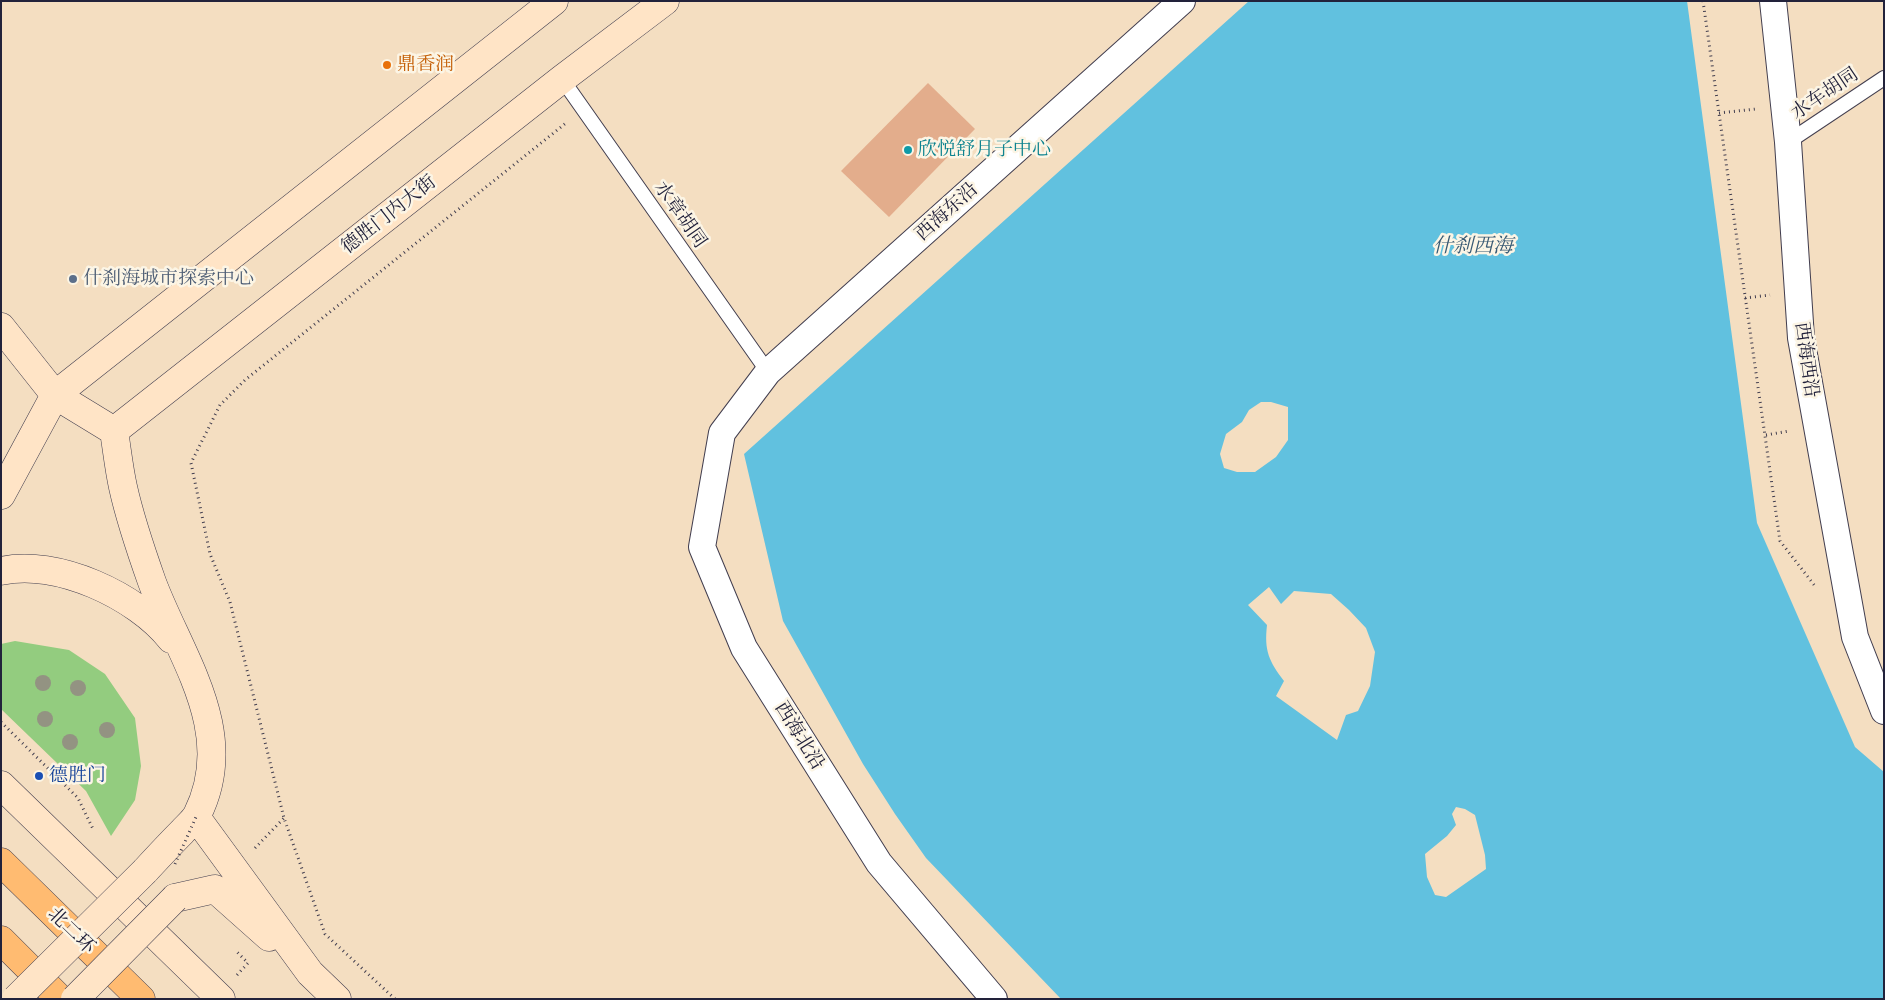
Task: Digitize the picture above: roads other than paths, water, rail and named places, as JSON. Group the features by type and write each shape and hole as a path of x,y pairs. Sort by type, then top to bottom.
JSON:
{"highway":[{"name":"北二环","path":"1,862 141,999"},
{"path":"1,940 60,999"}],"main road":[{"path":"1,495 55,395 554,1"},
{"name":"德胜门内大街","path":"114,431 562,79 665,1"},
{"path":"1,326 55,395 114,431 124,489 143,555 153,584 183,654 193,672 209,724 212,750 205,796 196,817 145,871 16,999"},
{"path":"1,571 11,569 36,570 87,580 126,601 150,618 164,630 183,654"},
{"path":"1,785 221,999"},
{"path":"196,817 310,973"},
{"path":"75,999 175,898 214,889 337,999"}],"street":[{"name":"西海东沿","path":"722,433 768,372 1182,1"},
{"name":"西海西沿","path":"1773,1 1788,142 1801,338 1855,637 1884,711"},
{"name":"西海北沿","path":"722,433 702,547 744,648 879,863 994,999"}],"lane":[{"name":"水车胡同","path":"1788,142 1884,78"},
{"name":"水章胡同","path":"562,79 768,372"}],"water":[{"name":"什刹西海","path":"1249,1 1687,1 1757,523 1855,747 1884,772 1884,999 1061,999 926,858 863,764 783,621 744,454","holes":["1261,402 1271,402 1288,407 1288,440 1276,457 1255,472 1237,472 1224,468 1220,454 1226,434 1242,422 1249,410","1269,587 1281,604 1294,591 1331,594 1366,628 1375,652 1370,686 1358,711 1346,715 1337,740 1276,696 1284,681 1271,661 1267,649 1267,625 1248,605","1456,807 1465,809 1475,815 1485,855 1486,869 1446,897 1435,895 1427,877 1425,854 1447,836 1456,825 1452,814"]}],"place":[{"name":"鼎香润","path":"387,65"},
{"name":"欣悦舒月子中心","path":"908,150"},
{"name":"什刹海城市探索中心","path":"73,279"},
{"name":"德胜门","path":"39,776"}]}
